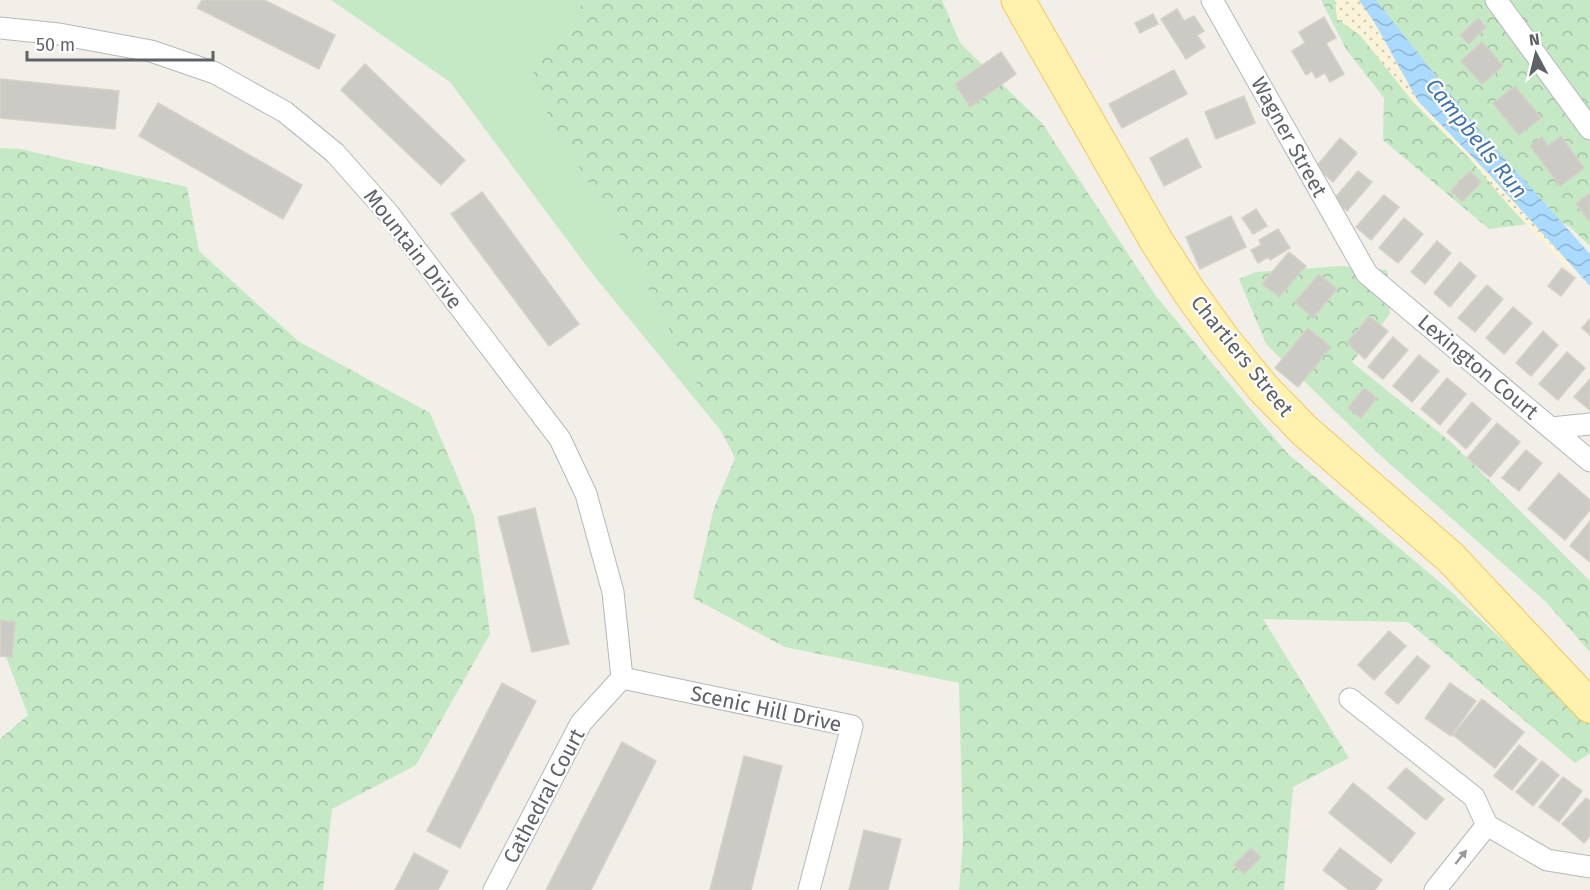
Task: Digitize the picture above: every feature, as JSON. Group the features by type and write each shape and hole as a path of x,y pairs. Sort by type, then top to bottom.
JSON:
{"main road":[{"name":"Chartiers Street","path":"1018,0 1157,242 1224,340 1264,388 1305,431 1450,557 1590,706"}],"street":[{"name":"Wagner Street","path":"1212,0 1366,274"},
{"path":"1496,0 1590,129"},
{"name":"Mountain Drive","path":"0,28 59,34 151,51 215,73 285,112 335,153 389,214 560,439 586,494 613,592 622,678"},
{"name":"Lexington Court","path":"1366,274 1590,461"},
{"path":"1552,428 1590,424"},
{"name":"Cathedral Court","path":"494,890 581,723 622,678"},
{"name":"Scenic Hill Drive","path":"622,678 852,726 809,890"},
{"path":"1350,699 1474,797 1487,825 1547,860 1590,867"},
{"path":"1435,890 1487,825"}],"green space":[{"path":"331,0 585,0 529,82 627,247 722,432 591,272 450,82"},
{"path":"585,0 942,0 960,43 1042,123 1155,295 1287,453 1449,590 1590,722 1590,753 1575,763 1408,622 1263,619 1349,758 1293,787 1284,890 959,890 963,842 959,683 785,647 693,598 714,508 735,458 627,247 528,81"},
{"path":"1321,0 1590,0 1590,246 1570,227 1558,220 1489,229 1383,140 1384,98 1346,49"},
{"path":"0,148 20,149 187,187 199,251 298,341 430,413 474,516 490,634 416,765 332,809 323,890 0,890 0,739 28,715 0,641"},
{"path":"1343,266 1387,270 1390,314 1352,362 1452,443 1590,581 1590,652 1545,601 1380,455 1266,344 1239,279 1256,272"}],"sand":[{"path":"1335,0 1359,0 1375,23 1418,101 1489,174 1577,272 1570,271 1511,208 1469,158 1413,102 1360,35 1337,19"}],"water":[{"name":"Campbells Run","path":"1359,0 1376,0 1475,125 1590,254 1590,286 1489,174 1418,101 1375,23"}],"building":[{"path":"202,0 264,0 335,35 319,69 197,8"},
{"path":"1177,9 1184,21 1194,16 1204,31 1197,35 1205,47 1186,59 1161,19"},
{"path":"1153,14 1158,24 1140,33 1135,23"},
{"path":"1324,17 1336,38 1326,43 1344,74 1330,82 1325,73 1316,78 1312,71 1306,75 1292,51 1305,43 1299,32"},
{"path":"1478,18 1486,27 1469,44 1460,35"},
{"path":"1482,42 1503,66 1482,84 1461,61"},
{"path":"1001,52 1016,74 970,107 955,84"},
{"path":"365,64 465,160 441,185 341,90"},
{"path":"1174,70 1187,94 1122,128 1109,104"},
{"path":"0,79 119,91 115,129 0,118"},
{"path":"1515,86 1541,118 1519,135 1493,103"},
{"path":"1244,96 1255,123 1216,139 1205,112"},
{"path":"158,103 302,185 283,219 139,136"},
{"path":"1561,136 1584,168 1560,186 1530,146 1542,137 1548,146"},
{"path":"1187,138 1201,167 1164,186 1150,158"},
{"path":"1340,138 1357,153 1333,182 1316,167"},
{"path":"1358,171 1372,182 1347,211 1334,199"},
{"path":"1470,171 1481,182 1462,202 1451,191"},
{"path":"482,192 579,324 549,346 451,214"},
{"path":"1590,193 1590,222 1576,204"},
{"path":"1384,195 1399,207 1371,240 1356,227"},
{"path":"1256,209 1267,226 1253,234 1242,218"},
{"path":"1231,216 1246,247 1200,269 1186,237"},
{"path":"1404,218 1423,234 1398,263 1379,248"},
{"path":"1278,229 1290,248 1270,260 1268,257 1258,263 1251,250 1261,245 1259,240"},
{"path":"1437,241 1451,253 1425,284 1411,272"},
{"path":"1289,252 1306,266 1279,297 1262,284"},
{"path":"1460,262 1476,276 1450,307 1434,293"},
{"path":"1562,268 1575,278 1561,296 1548,286"},
{"path":"1319,274 1337,289 1313,318 1295,302"},
{"path":"1487,285 1503,299 1475,332 1458,318"},
{"path":"1513,307 1532,323 1504,354 1486,338"},
{"path":"1369,316 1388,331 1365,359 1347,343"},
{"path":"1590,319 1590,335 1582,328"},
{"path":"1308,328 1331,347 1298,387 1275,368"},
{"path":"1543,331 1558,345 1531,376 1516,363"},
{"path":"1393,337 1408,350 1383,379 1368,367"},
{"path":"1567,352 1585,368 1558,400 1539,384"},
{"path":"1419,355 1439,371 1412,402 1393,386"},
{"path":"1447,378 1466,394 1440,425 1421,409"},
{"path":"1590,379 1590,410 1574,397"},
{"path":"1364,388 1377,398 1361,418 1348,408"},
{"path":"1472,402 1491,419 1466,449 1447,432"},
{"path":"1497,423 1520,442 1490,477 1467,458"},
{"path":"1526,450 1542,463 1519,491 1502,478"},
{"path":"1559,473 1590,500 1590,510 1565,540 1528,509"},
{"path":"535,508 569,644 532,652 498,517"},
{"path":"1590,521 1590,562 1570,546"},
{"path":"1,620 15,622 12,657 0,656"},
{"path":"1389,631 1406,646 1374,680 1358,665"},
{"path":"1417,656 1430,666 1398,704 1385,693"},
{"path":"502,683 536,701 460,848 427,831"},
{"path":"1450,683 1476,701 1451,736 1425,718"},
{"path":"1482,699 1524,732 1495,768 1453,735"},
{"path":"622,742 656,761 591,890 546,890"},
{"path":"1519,745 1537,759 1512,790 1494,776"},
{"path":"744,756 782,766 751,890 710,890"},
{"path":"1542,761 1559,775 1533,806 1516,792"},
{"path":"1406,768 1444,799 1426,820 1388,788"},
{"path":"1563,777 1582,791 1559,822 1539,807"},
{"path":"1353,783 1415,833 1391,863 1329,813"},
{"path":"1586,798 1590,801 1590,836 1584,843 1562,824"},
{"path":"864,830 901,839 888,890 849,890"},
{"path":"1251,848 1261,857 1244,874 1234,865"},
{"path":"1340,848 1382,880 1375,890 1349,890 1323,870"},
{"path":"414,853 448,871 438,890 395,890"}]}
